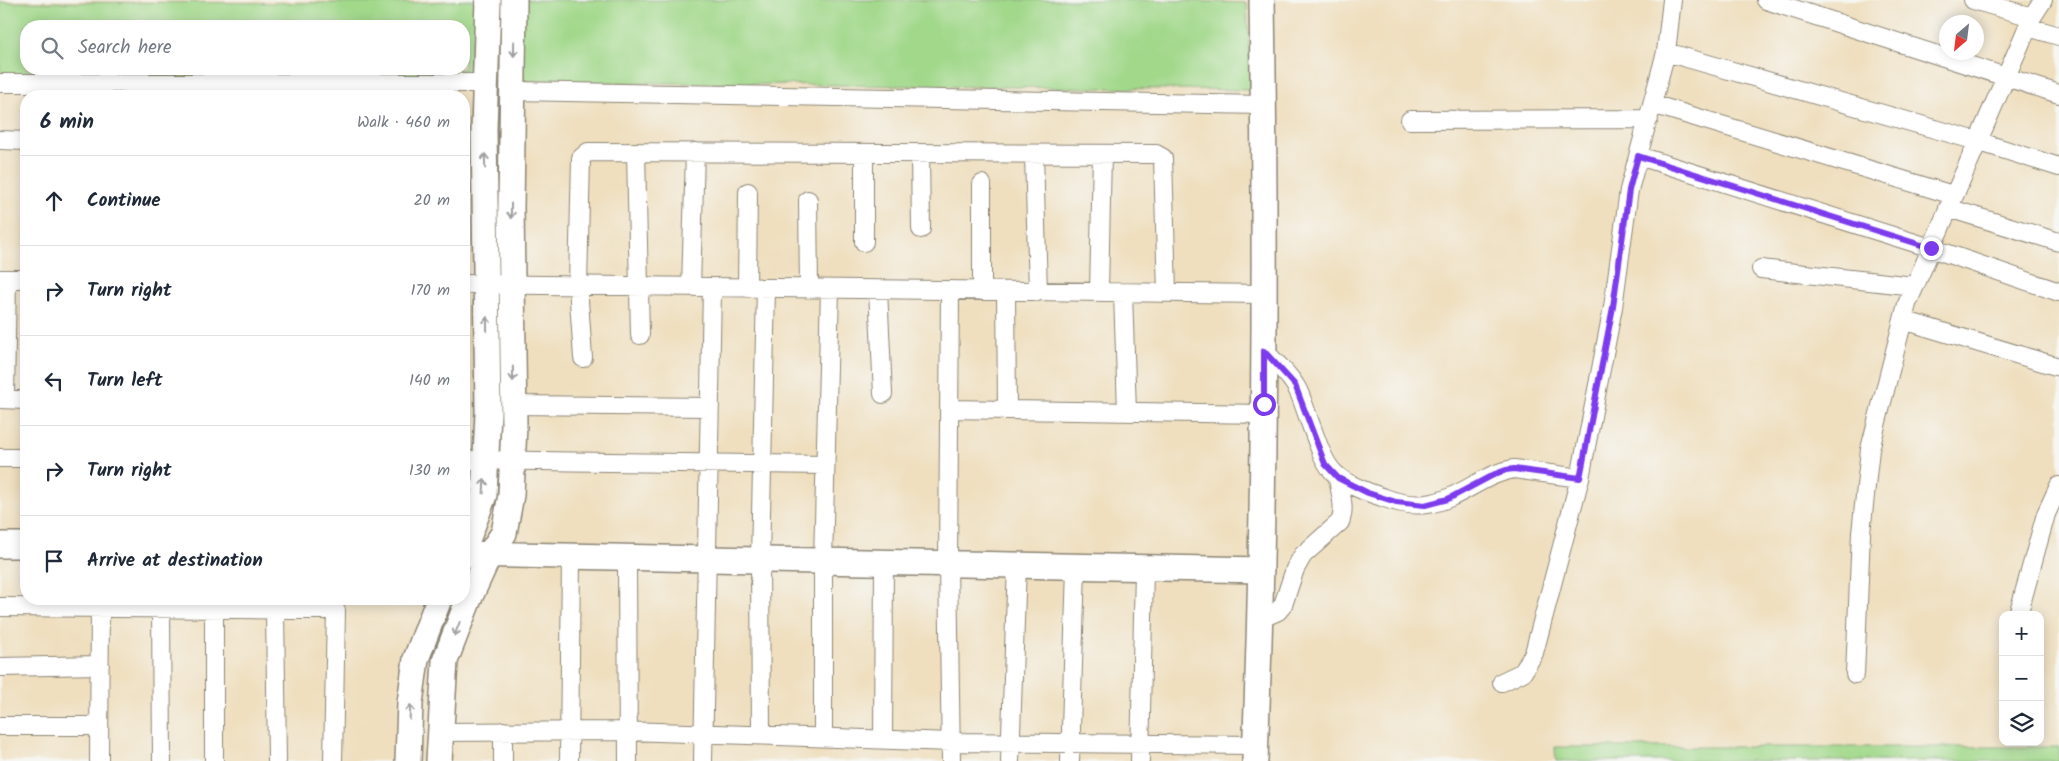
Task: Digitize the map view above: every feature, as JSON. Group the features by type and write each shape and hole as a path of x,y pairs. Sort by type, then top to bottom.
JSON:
{"street":[{"path":"470,532 484,495 475,460 488,412 475,284 484,128 488,0"},
{"path":"470,596 488,555 504,533 511,495 514,405 511,208 514,0"},
{"path":"440,732 628,730 952,742 1071,743 1140,752 1255,753 1264,414 1262,0"},
{"path":"1502,682 1524,672 1534,653 1580,478 1613,307 1629,190 1666,52 1672,0"},
{"path":"1766,0 2059,94"},
{"path":"1973,0 2030,22 2059,36"},
{"path":"1855,674 1860,533 1870,449 1902,320 1914,286 1950,202 2030,22 2042,0"},
{"path":"1666,52 1977,141 2059,167"},
{"path":"0,83 43,90 297,90 485,83"},
{"path":"513,91 1263,105"},
{"path":"1410,120 1650,112 1950,202 2059,242"},
{"path":"0,140 20,141"},
{"path":"583,358 578,286 581,158 588,152 1156,154 1163,158 1167,293"},
{"path":"636,152 640,335"},
{"path":"691,287 695,152"},
{"path":"864,153 864,242"},
{"path":"920,153 921,229"},
{"path":"1034,154 1038,292"},
{"path":"1099,292 1102,154"},
{"path":"1638,156 1931,248 2059,292"},
{"path":"982,184 982,291"},
{"path":"747,288 748,192"},
{"path":"808,200 809,289"},
{"path":"1761,269 1914,286"},
{"path":"20,279 4,279 3,399 20,400"},
{"path":"475,284 1264,294"},
{"path":"703,761 712,288"},
{"path":"761,734 760,560 766,288"},
{"path":"823,737 822,562 830,289"},
{"path":"878,290 883,394"},
{"path":"950,290 948,564 952,761"},
{"path":"1006,291 1007,410"},
{"path":"1123,293 1127,412"},
{"path":"1902,320 2059,367"},
{"path":"1264,351 1295,385 1325,464 1338,478 1368,493 1396,502 1425,505 1448,499 1506,470 1514,469 1580,478"},
{"path":"514,405 710,407"},
{"path":"949,409 1264,414"},
{"path":"0,458 20,458"},
{"path":"475,460 825,465"},
{"path":"1260,619 1278,611 1283,605 1295,569 1303,555 1340,522 1343,514 1338,478"},
{"path":"2019,611 2046,514 2059,486"},
{"path":"0,545 20,545"},
{"path":"470,554 1261,570"},
{"path":"569,761 571,556"},
{"path":"627,558 628,761"},
{"path":"883,739 884,563"},
{"path":"1010,761 1017,566"},
{"path":"1070,761 1076,567"},
{"path":"1140,752 1144,568"},
{"path":"0,607 50,605"},
{"path":"99,761 100,605"},
{"path":"124,605 161,608 336,610 333,761"},
{"path":"408,761 410,703 416,659 437,605"},
{"path":"439,761 445,661 466,605"},
{"path":"161,608 162,761"},
{"path":"214,609 214,761"},
{"path":"275,610 277,761"},
{"path":"0,667 100,665"},
{"path":"0,726 99,726"},
{"path":"503,732 503,761"}],"green space":[{"path":"472,0 1155,0 1247,3 1251,90 0,75 0,2 407,3"},
{"path":"1555,747 2059,747 2059,761 1556,761"}],"route":[{"path":"1264,404 1264,351 1295,385 1325,464 1338,478 1368,493 1396,502 1425,505 1448,499 1506,470 1514,469 1580,478 1613,307 1629,190 1638,156 1931,248"}]}
